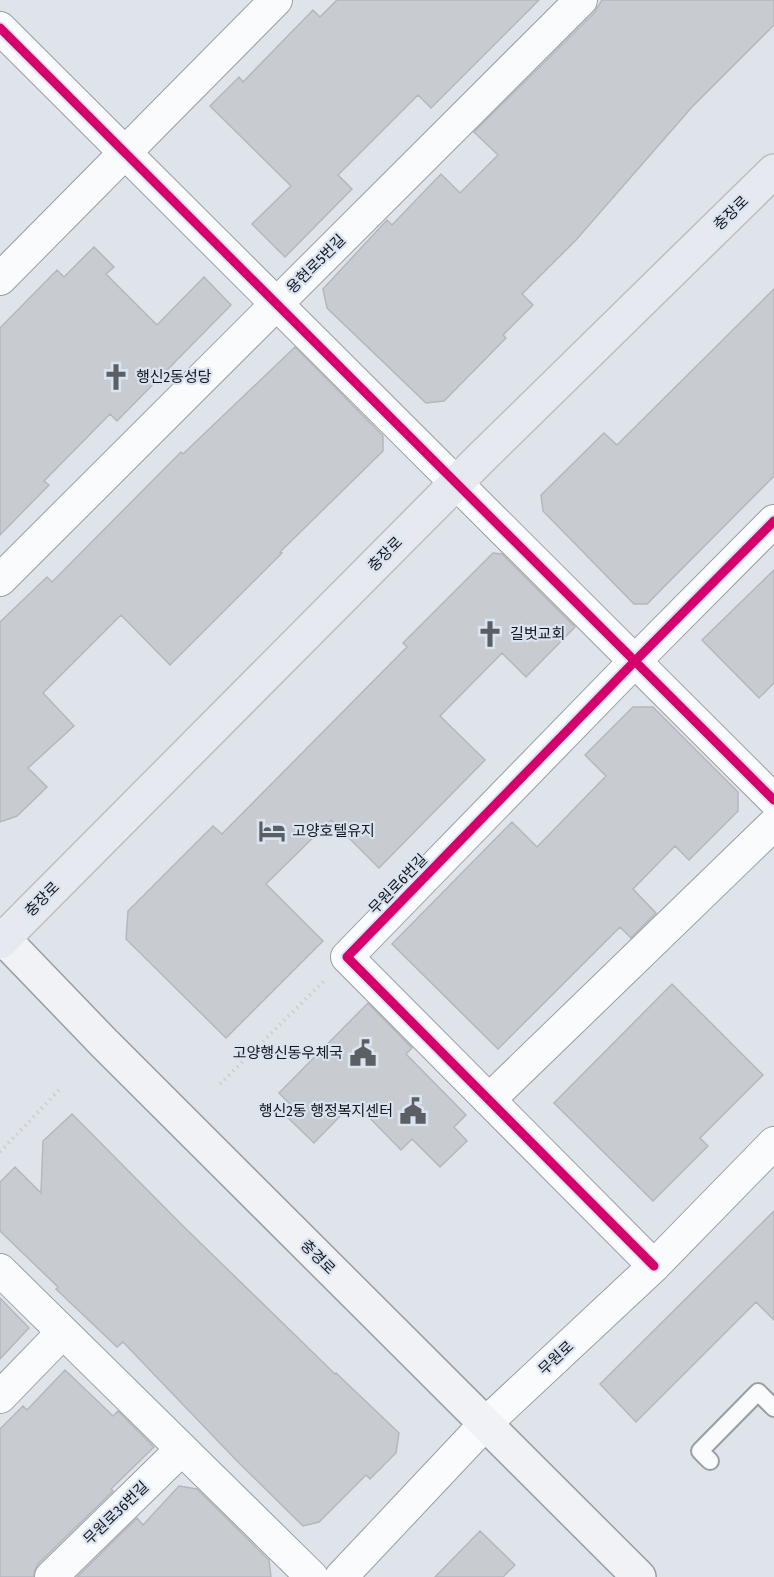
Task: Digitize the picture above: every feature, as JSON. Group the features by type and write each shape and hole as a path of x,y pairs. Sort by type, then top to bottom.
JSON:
{"main road":[{"name":"충장로","path":"1,938 456,483 774,171"},
{"name":"충경로","path":"1,938 639,1577"}],"street":[{"path":"0,279 276,0"},
{"name":"용현로5번길","path":"0,580 581,0"},
{"path":"0,28 774,800"},
{"name":"무원로6번길","path":"347,957 774,521"},
{"path":"489,1100 774,824"},
{"path":"347,957 654,1266"},
{"name":"무원로","path":"341,1577 485,1424 654,1266 774,1143"},
{"path":"0,1270 312,1577"},
{"path":"0,1397 63,1332"},
{"name":"무원로36번길","path":"51,1577 182,1449"}],"lane":[{"path":"710,1461 700,1451 758,1392 774,1408"}],"path":[{"path":"220,1084 347,957"},
{"path":"0,1152 62,1087"}],"building":[{"path":"337,0 539,0 431,108 418,95 338,175 352,189 285,257 252,224 291,186 210,106 239,77 243,82 313,10 320,17"},
{"path":"602,0 774,0 774,25 692,107 576,240 522,294 533,305 503,335 506,338 444,401 426,403 327,308 323,289 387,220 392,225 441,174 460,193 498,155 474,132 594,13"},
{"path":"94,247 114,267 106,274 157,325 204,277 231,305 117,421 110,414 44,481 49,485 0,535 0,328 57,270 64,277"},
{"path":"774,289 774,476 647,604 634,604 543,511 541,495 604,433 617,445"},
{"path":"295,347 383,436 383,451 170,665 121,615 43,693 74,726 28,768 47,787 17,816 0,822 0,622 47,577 52,582 181,452 183,454"},
{"path":"493,553 502,554 575,627 526,677 502,653 440,716 485,760 379,868 331,820 266,884 323,941 226,1038 126,939 128,911 213,826 222,834 407,647 403,643"},
{"path":"774,570 774,683 759,698 702,640"},
{"path":"633,707 653,707 738,792 738,811 689,860 675,846 633,889 656,913 631,938 620,927 498,1049 392,944 512,822 537,847 606,776 585,755"},
{"path":"672,984 763,1075 700,1138 708,1146 653,1201 554,1103"},
{"path":"368,1003 412,1048 406,1054 466,1115 454,1127 467,1141 440,1167 412,1139 401,1150 356,1104 349,1111 347,1109 314,1143 283,1113 291,1105 279,1093"},
{"path":"72,1114 183,1226 399,1433 396,1453 370,1479 366,1475 319,1522 303,1526 123,1342 117,1347 0,1231 0,1182 15,1167 41,1193 43,1141"},
{"path":"774,1211 774,1320 756,1302 636,1422 600,1384"},
{"path":"0,1298 29,1328 0,1359"},
{"path":"65,1370 113,1416 118,1411 154,1447 111,1489 113,1491 38,1564 34,1577 0,1577 0,1429 23,1406 27,1410"},
{"path":"179,1486 197,1489 269,1560 271,1577 77,1577 137,1518 143,1525"},
{"path":"480,1531 515,1565 503,1577 435,1577"}],"cycle path":[{"path":"0,28 774,800"},
{"path":"654,1266 347,957 774,521"}],"place":[{"name":"행신2동성당","path":"116,377"},
{"name":"길벗교회","path":"490,634"},
{"name":"고양호텔유지","path":"272,831"},
{"name":"고양행신동우체국","path":"363,1053"},
{"name":"행신2동 행정복지센터","path":"413,1111"}]}
